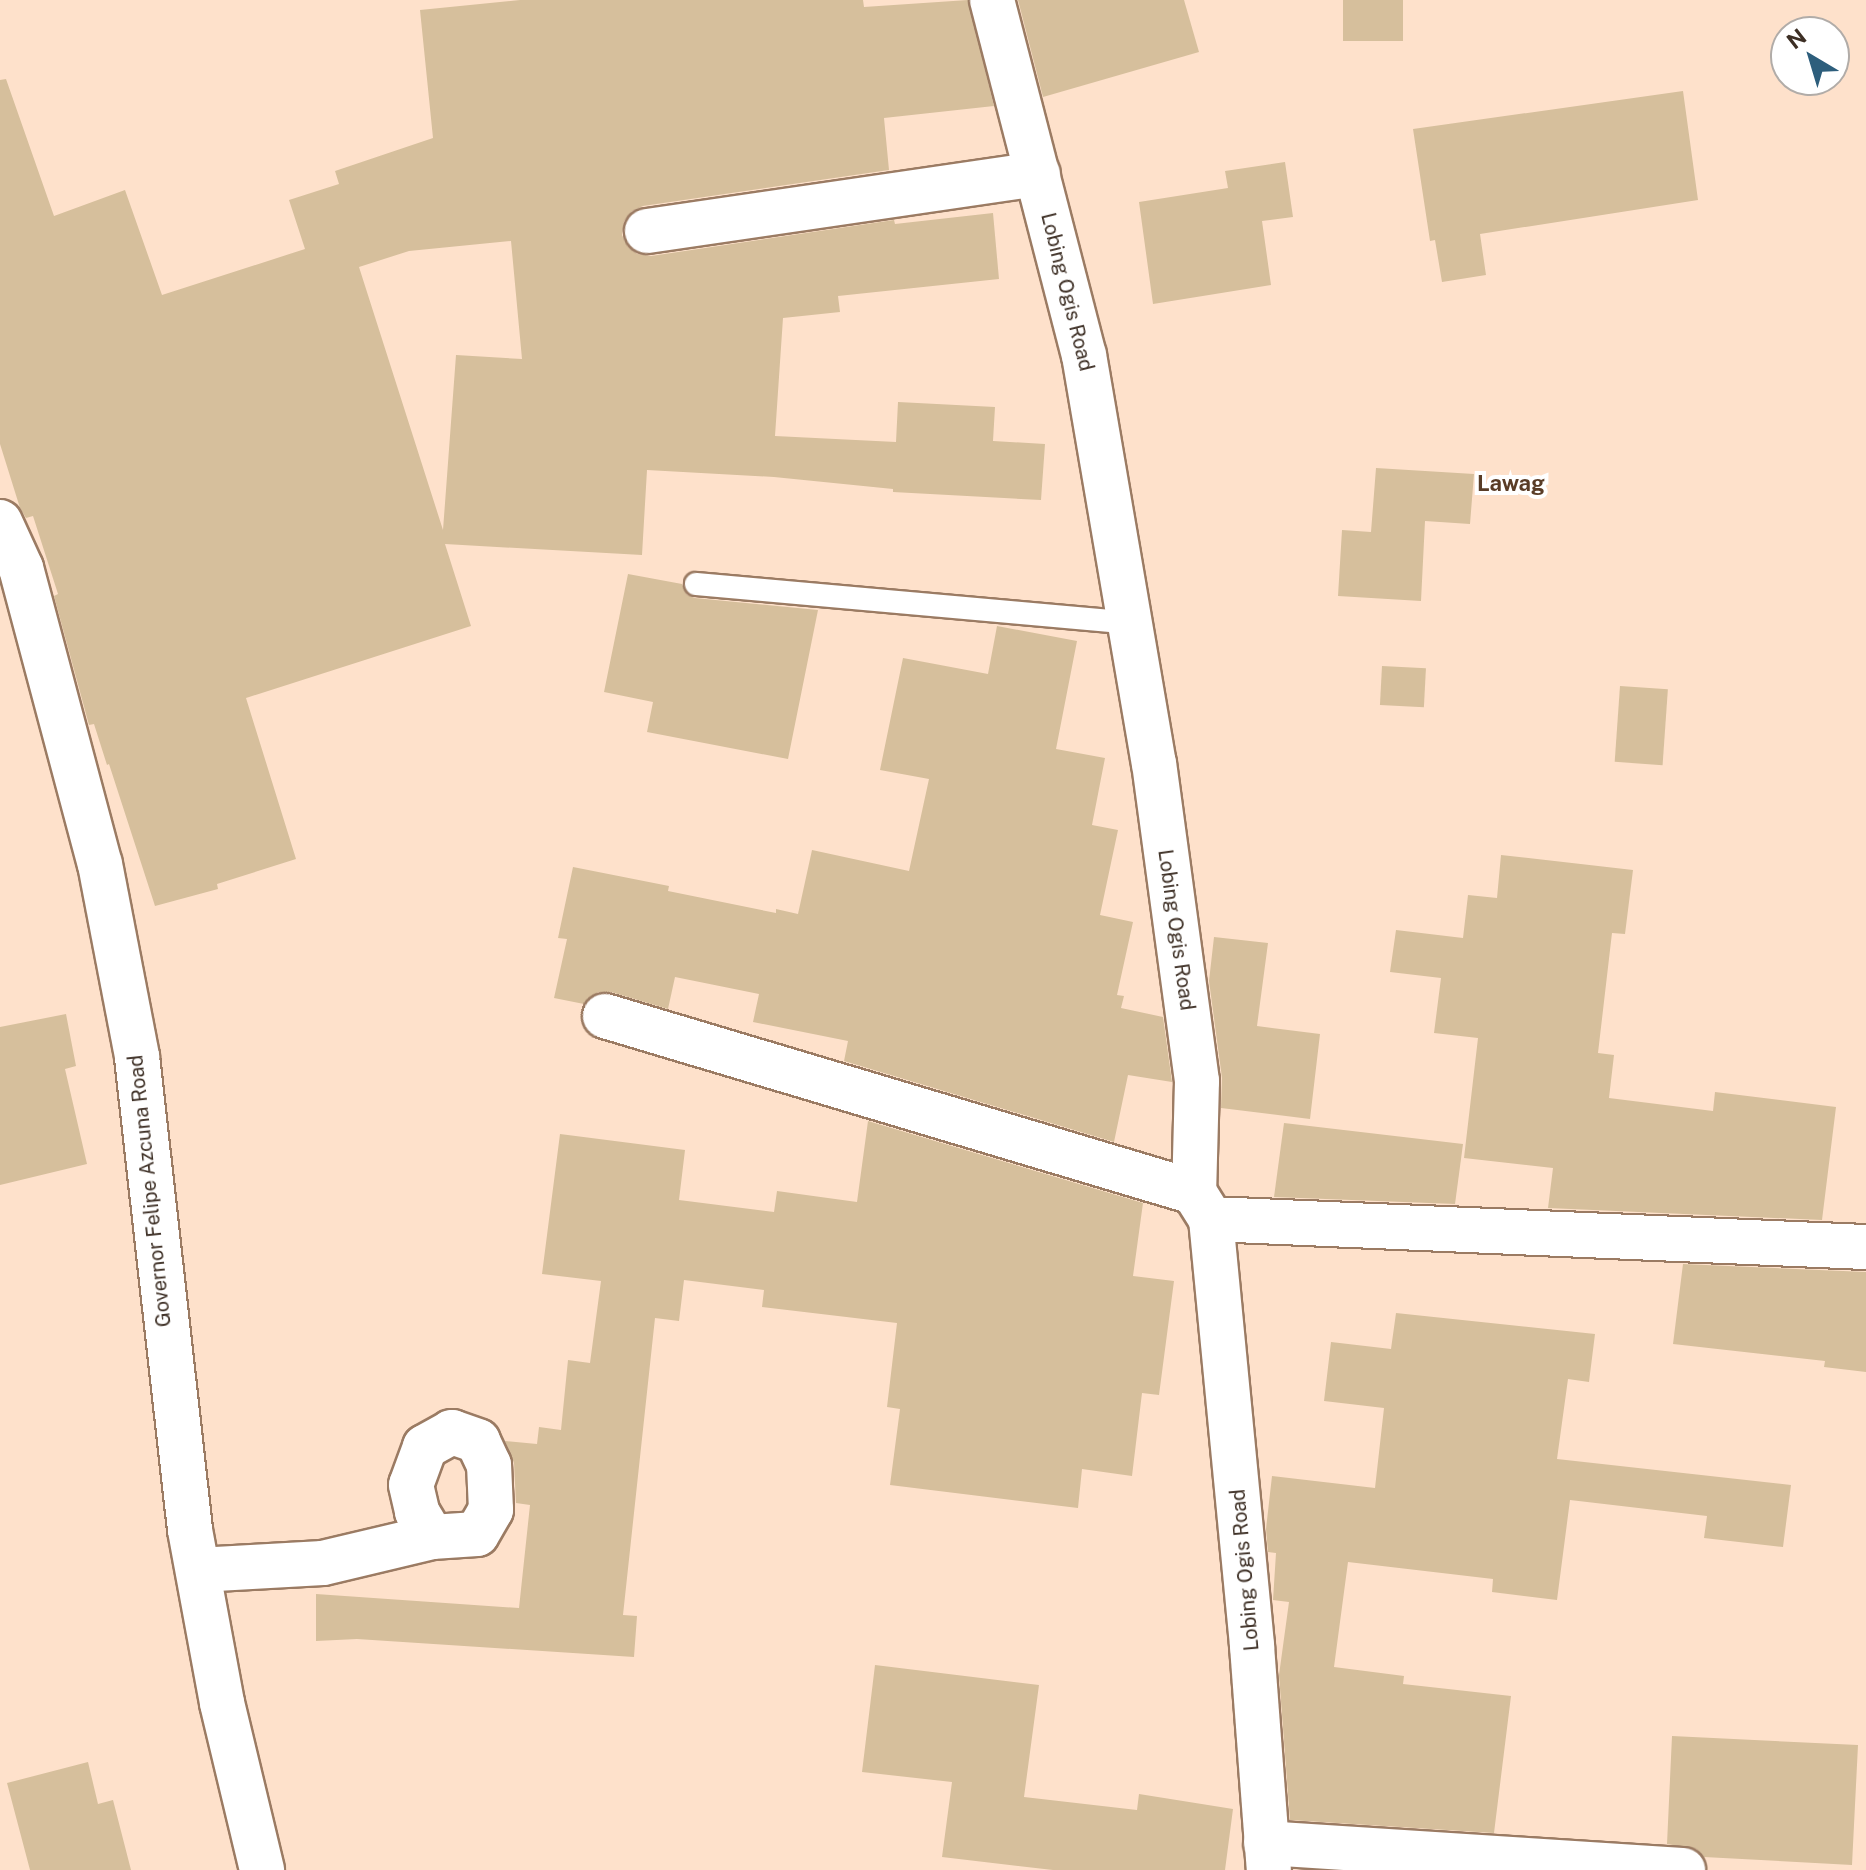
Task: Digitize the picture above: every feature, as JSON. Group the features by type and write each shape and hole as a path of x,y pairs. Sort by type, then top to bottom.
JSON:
{"street":[{"name":"Lobing Ogis Road","path":"992,0 1084,355 1154,763 1197,1081 1203,1205 1252,1646 1268,1857"},
{"path":"647,231 1038,174"},
{"name":"Governor Felipe Azcuna Road","path":"0,522 21,568 103,879 137,1057 166,1342 198,1570 222,1703 262,1870"},
{"path":"605,1016 1203,1205 1866,1247"},
{"path":"198,1570 323,1563 432,1537"},
{"path":"1268,1857 1683,1870"}],"lane":[{"path":"696,584 1130,623"}],"building":[{"path":"520,0 863,0 864,7 968,0 994,106 884,118 889,170 643,206 632,211 624,221 622,235 628,247 637,254 651,256 894,220 895,224 993,213 999,279 838,296 840,312 783,318 775,436 896,442 898,402 995,407 993,441 1045,444 1041,500 893,492 893,489 774,477 647,470 642,555 445,544 471,626 246,698 296,859 217,884 218,889 155,906 109,764 94,724 89,725 54,596 58,594 33,516 26,518 20,508 0,444 0,80 6,79 54,216 125,190 162,295 305,249 289,200 339,184 335,171 433,138 420,10","holes":["511,241 522,359 456,355 443,530 359,267 409,251"]},
{"path":"1018,0 1184,0 1199,52 1043,97"},
{"path":"1343,0 1403,0 1403,41 1343,41"},
{"path":"1683,91 1698,200 1480,234 1486,275 1442,282 1435,240 1430,241 1413,129"},
{"path":"1285,162 1293,217 1262,221 1271,285 1153,304 1139,202 1228,188 1225,171"},
{"path":"1376,468 1474,474 1470,524 1425,521 1421,601 1338,596 1342,530 1371,532"},
{"path":"628,574 682,584 687,595 695,598 818,610 788,759 647,732 653,702 604,692"},
{"path":"997,626 1077,641 1056,749 1105,758 1092,825 1118,830 1100,915 1133,922 1117,995 1124,996 1121,1008 1163,1017 1172,1082 1128,1075 1114,1142 844,1061 848,1041 753,1022 759,994 675,977 668,1009 611,992 598,992 584,1004 554,998 567,939 558,938 573,867 669,886 668,891 776,913 776,909 798,914 812,850 909,871 929,779 880,770 903,658 988,674"},
{"path":"1382,666 1426,668 1424,707 1380,705"},
{"path":"1620,686 1668,689 1663,765 1615,762"},
{"path":"1501,855 1633,870 1625,934 1612,933 1598,1053 1614,1055 1609,1098 1713,1111 1715,1092 1836,1107 1822,1220 1548,1208 1553,1168 1464,1158 1478,1038 1434,1033 1441,978 1390,972 1396,930 1463,938 1468,895 1497,898"},
{"path":"1214,937 1268,943 1257,1026 1320,1034 1310,1119 1221,1108 1222,1078 1209,981"},
{"path":"66,1014 76,1066 65,1069 87,1164 0,1185 0,1027"},
{"path":"868,1121 1143,1203 1133,1276 1174,1281 1159,1395 1142,1393 1132,1476 1082,1469 1078,1508 890,1485 900,1409 887,1407 897,1323 762,1307 764,1290 684,1280 679,1321 655,1318 623,1615 637,1616 634,1657 357,1639 316,1641 316,1594 519,1608 530,1505 516,1503 514,1463 505,1441 537,1444 539,1427 561,1430 568,1360 590,1363 601,1281 542,1274 560,1134 685,1150 679,1200 774,1212 777,1191 857,1202"},
{"path":"1284,1123 1463,1144 1455,1204 1274,1197"},
{"path":"1683,1264 1866,1272 1866,1372 1824,1367 1825,1361 1673,1344"},
{"path":"1396,1313 1595,1334 1589,1382 1568,1379 1557,1459 1791,1485 1783,1547 1704,1538 1707,1516 1570,1500 1557,1600 1492,1592 1493,1579 1348,1562 1334,1667 1404,1676 1403,1684 1511,1696 1494,1833 1290,1820 1279,1675 1289,1602 1273,1600 1276,1553 1268,1552 1266,1529 1272,1476 1375,1488 1384,1408 1324,1401 1331,1342 1391,1349"},
{"path":"875,1665 1039,1685 1024,1797 1137,1810 1139,1794 1233,1809 1225,1870 1053,1870 942,1857 952,1782 862,1772"},
{"path":"1672,1736 1858,1745 1852,1865 1704,1857 1696,1849 1667,1844"},
{"path":"88,1762 98,1804 113,1800 131,1870 30,1870 7,1783"}],"district":[{"name":"Lawag","path":"1511,484"}]}
